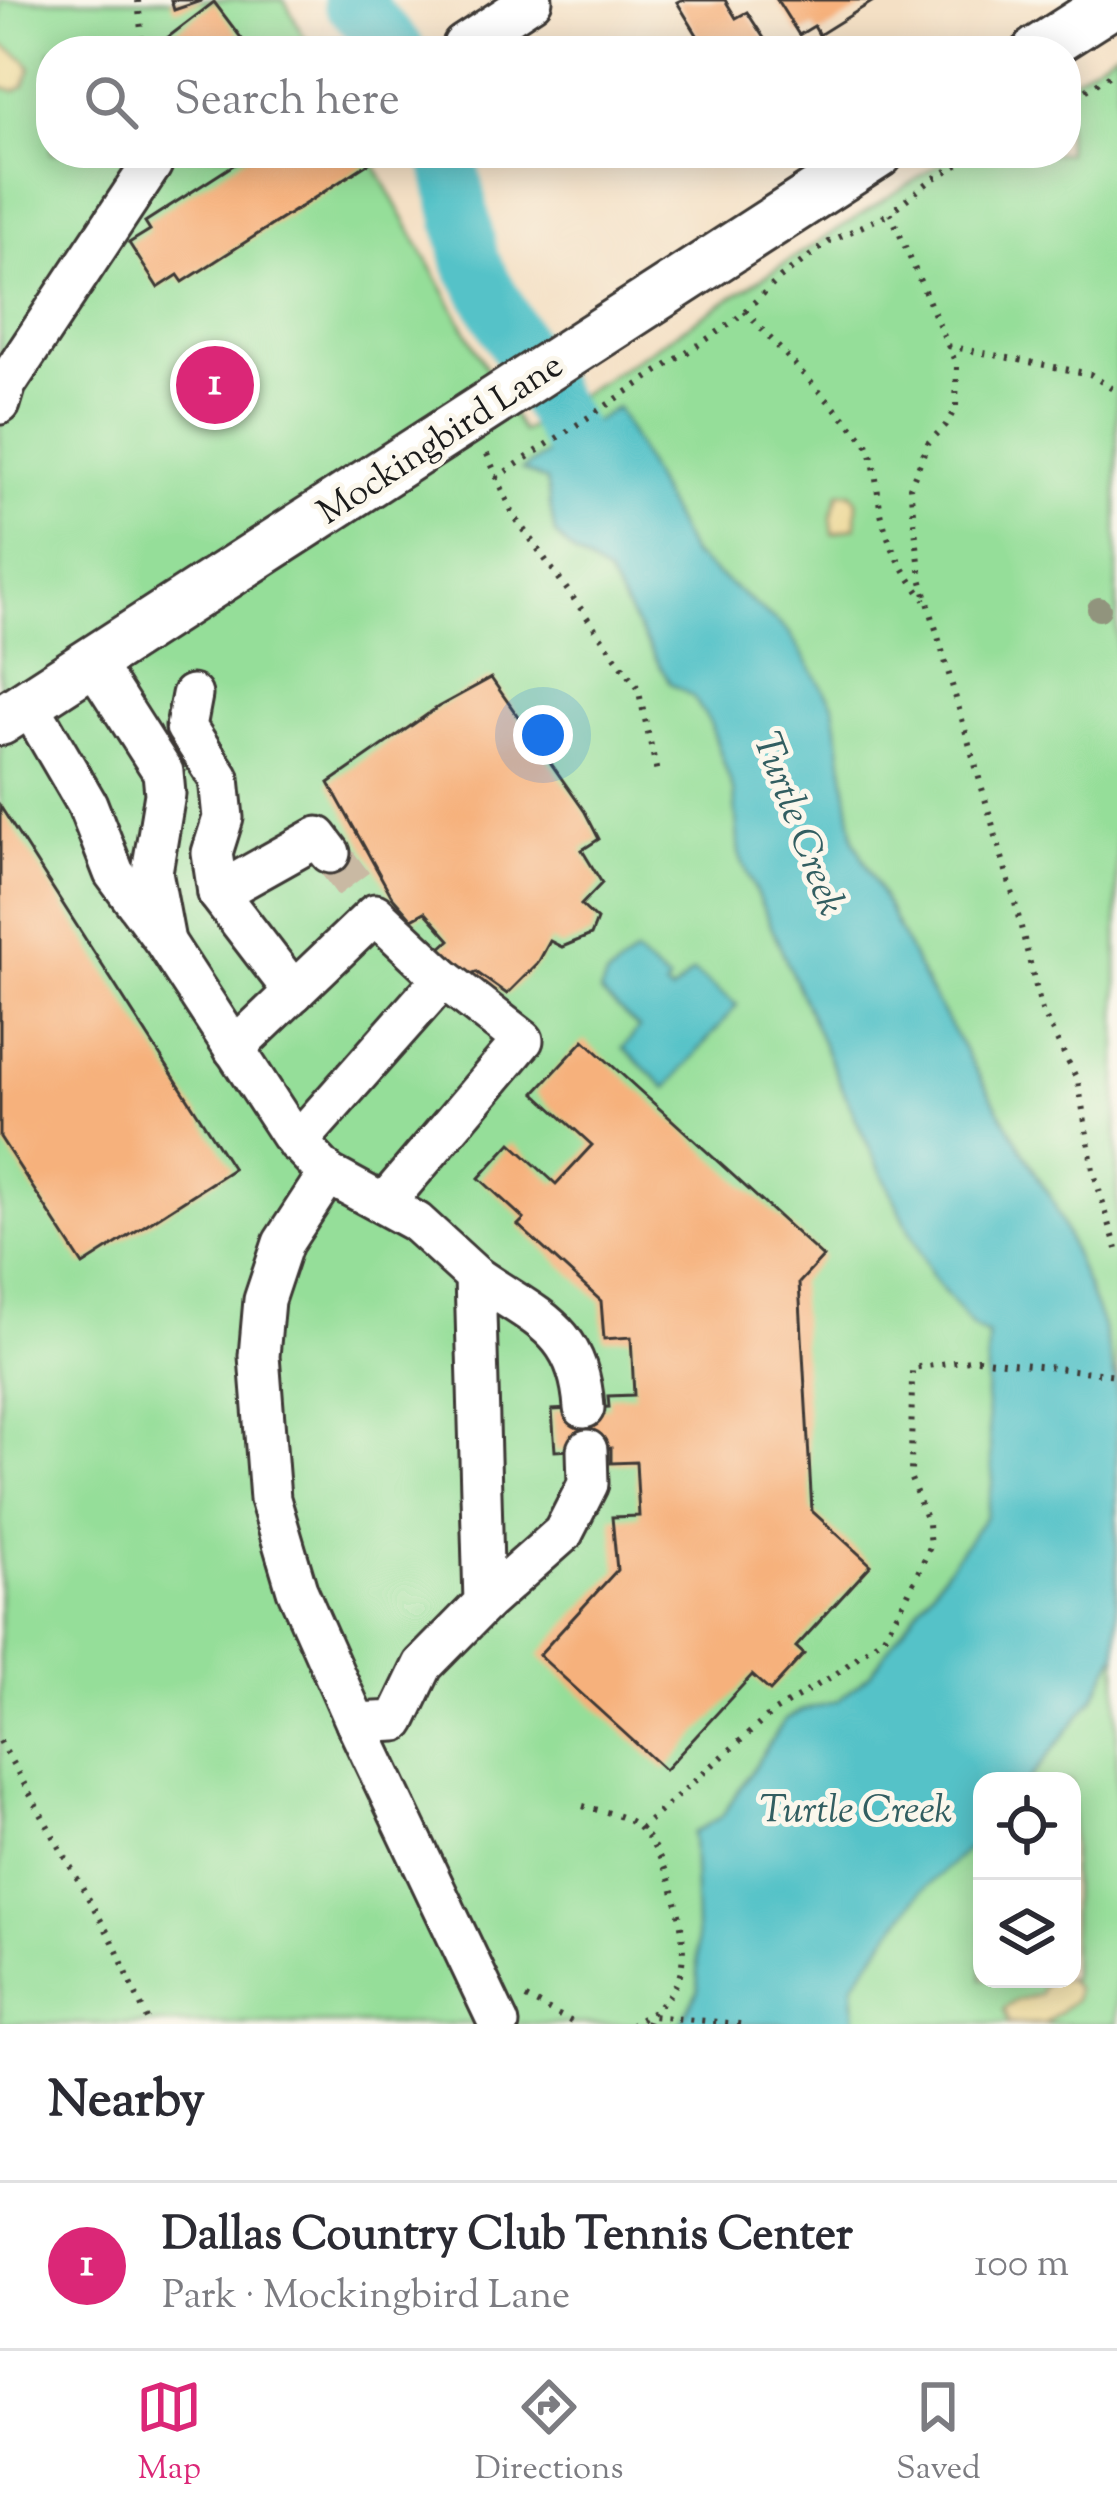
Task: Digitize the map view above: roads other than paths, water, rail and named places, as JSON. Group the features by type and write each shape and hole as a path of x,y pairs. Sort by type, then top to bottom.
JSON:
{"main road":[{"path":"1061,36 1117,0"},
{"name":"Mockingbird Lane","path":"14,712 482,433 602,331 856,168"}],"lane":[{"path":"477,36 532,0"},
{"path":"0,404 7,384 149,168"},
{"path":"92,662 163,772 165,794 152,872 165,942"},
{"path":"192,695 186,727 219,778 223,818 212,853 218,893 294,992"},
{"path":"14,712 87,805 114,874 165,942 297,1143 328,1174 416,1222 475,1276 564,1338 582,1376 584,1408"},
{"path":"218,893 318,837 330,853"},
{"path":"234,1048 294,992 367,903 443,978 524,1040 384,1204"},
{"path":"297,1143 443,978"},
{"path":"328,1174 284,1244 264,1300 259,1356 270,1499 297,1590 356,1724 505,2015"},
{"path":"475,1276 484,1603"},
{"path":"356,1724 396,1721 423,1665 563,1533 589,1484 586,1450"}],"water":[{"name":"Turtle Creek","path":"617,407 691,554 788,631 834,706 854,840 928,988 1054,1204 1102,1324 1117,1387 1117,1653 1094,1698 1035,1772 973,1772 973,1844 920,1892 853,1984 855,2024 680,2024 698,1990 693,1833 721,1817 785,1720 838,1701 870,1674 986,1516 993,1481 986,1396 988,1335 974,1328 932,1277 861,1130 739,854 734,793 710,723 693,697 670,683 607,575 555,534 546,481 522,470"},
{"path":"635,954 669,982 665,988 671,993 693,972 737,1005 667,1088 623,1048 639,1028 600,993 606,978"}],"waterway":[{"name":"Turtle Creek","path":"351,0 383,36"},
{"name":"Turtle Creek","path":"450,168 471,262 570,438 616,501"}],"tunnel":[{"path":"330,853 360,893"}],"place":[{"name":"Dallas Country Club Tennis Center","path":"215,385"}]}
